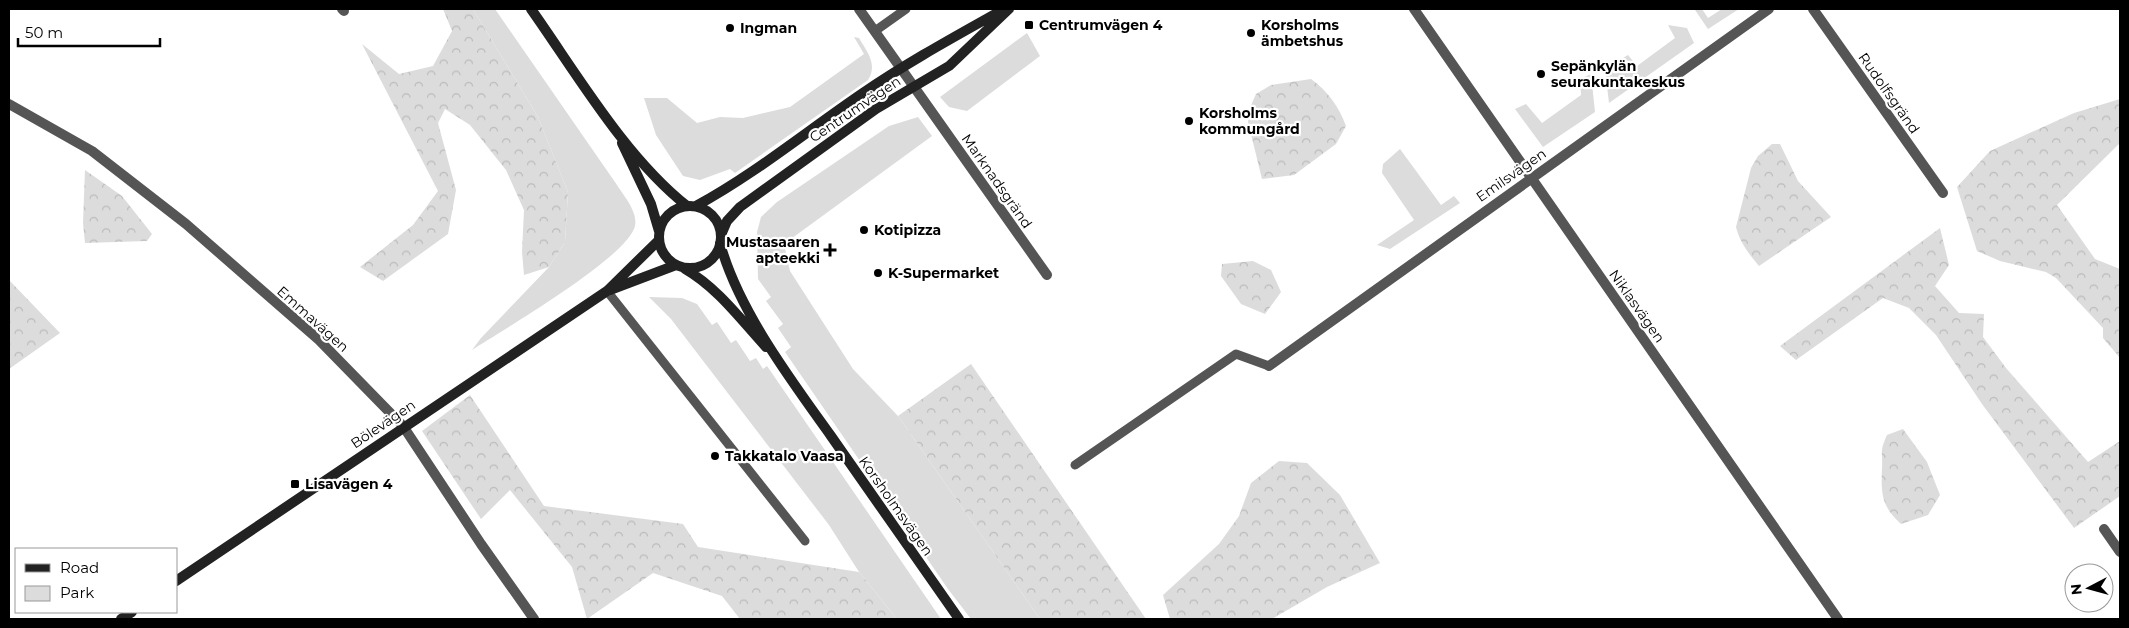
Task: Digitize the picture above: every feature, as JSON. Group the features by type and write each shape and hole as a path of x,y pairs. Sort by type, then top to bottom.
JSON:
{"main road":[{"path":"531,9 616,131 670,193 691,206 710,214 716,220 721,239 714,258 707,263 692,268 680,267 664,255 651,204 616,131"},
{"name":"Centrumvägen","path":"691,206 744,178 864,92 1005,9"},
{"name":"Centrumvägen","path":"721,239 727,221 740,207 876,109 949,66 1009,9"},
{"path":"659,236 666,217 672,211 691,206"},
{"name":"Bölevägen","path":"178,580 403,426 607,291 659,236"},
{"name":"Korsholmsvägen","path":"721,239 725,261 776,359"},
{"name":"Korsholmsvägen","path":"680,267 702,278 776,359 959,619"},
{"name":"Bölevägen","path":"607,291 680,267"}],"street":[{"name":"Marknadsgränd","path":"859,9 1047,275"},
{"name":"Niklasvägen","path":"1414,9 1838,619"},
{"name":"Emilsvägen","path":"1269,366 1769,9"},
{"name":"Rudolfsgränd","path":"1813,9 1943,194"},
{"name":"Emmavägen","path":"9,104 92,150 186,224 319,340 403,426 481,544 534,619"},
{"path":"2104,529 2120,552"}],"lane":[{"path":"875,31 906,9"},
{"path":"607,291 805,541"},
{"path":"1075,465 1236,354 1269,366"}],"green space":[{"path":"443,9 473,9 538,117 568,192 565,242 549,267 524,275 522,252 524,210 506,170 470,125 445,109 438,123 456,190 448,234 383,281 360,267 413,225 438,191 362,44 399,74 433,66 452,31"},
{"path":"473,9 495,9 627,199 634,215 635,226 627,239 611,256 589,274 472,350 481,338 549,267 565,242 568,192 538,117"},
{"path":"1702,9 1708,18 1722,9 1739,9 1708,29 1695,10"},
{"path":"1668,25 1687,28 1694,43 1609,103 1605,69 1628,55 1637,66 1675,38"},
{"path":"1027,33 1040,56 967,111 949,107 940,97"},
{"path":"854,37 859,38 872,63 871,74 868,80 735,173 730,169 700,180 683,176 656,135 644,98 667,98 697,123 720,117 743,118 790,107 864,54"},
{"path":"1591,74 1595,112 1543,147 1515,109 1526,104 1542,123 1581,95 1580,79"},
{"path":"1311,79 1332,100 1346,126 1336,144 1294,175 1262,179 1248,122 1249,110 1256,94 1271,85"},
{"path":"2120,99 2120,143 2057,205 2095,259 2120,269 2120,358 2103,338 2103,328 2056,278 2046,272 2000,261 1977,251 1957,187 1990,151 2074,113"},
{"path":"918,117 932,136 784,244 790,271 853,369 898,416 1040,619 971,619 948,589 785,352 791,347 778,328 783,324 766,301 771,297 758,279 757,232 761,217 777,202 889,126"},
{"path":"1772,144 1780,144 1798,181 1831,217 1759,266 1742,243 1736,227 1751,168 1758,156"},
{"path":"1400,149 1441,205 1454,196 1460,203 1390,249 1377,245 1414,220 1382,173 1383,164"},
{"path":"85,170 122,196 152,234 147,241 85,243 83,223"},
{"path":"1940,228 1949,265 1935,286 1959,313 1984,314 1983,337 2006,368 2088,462 2120,441 2120,496 2074,528 1982,404 1936,335 1909,308 1883,298 1796,360 1780,346"},
{"path":"1253,261 1271,270 1281,292 1265,314 1241,304 1221,276 1222,264"},
{"path":"9,280 60,333 9,369"},
{"path":"649,297 682,298 697,304 712,325 717,322 731,343 736,340 750,361 756,358 763,369 767,366 941,619 897,619 859,572 829,525 671,319"},
{"path":"971,364 1146,619 1040,619 898,416"},
{"path":"470,395 544,506 683,524 698,547 859,572 897,619 740,619 722,596 653,573 587,619 572,567 510,490 481,519 422,431"},
{"path":"1903,429 1927,462 1940,495 1928,515 1901,524 1889,511 1882,492 1882,452 1887,435"},
{"path":"1279,461 1307,463 1340,495 1380,563 1327,587 1272,619 1170,619 1163,595 1219,544 1239,516 1251,483"}],"place":[{"name":"Centrumvägen 4","path":"1029,25"},
{"name":"Ingman","path":"730,28"},
{"name":"Korsholms ämbetshus","path":"1251,33"},
{"name":"Sepänkylän seurakuntakeskus","path":"1541,74"},
{"name":"Korsholms kommungård","path":"1189,121"},
{"name":"Kotipizza","path":"864,230"},
{"name":"Mustasaaren apteekki","path":"830,250"},
{"name":"K-Supermarket","path":"878,273"},
{"name":"Takkatalo Vaasa","path":"715,456"},
{"name":"Lisavägen 4","path":"295,484"}]}
